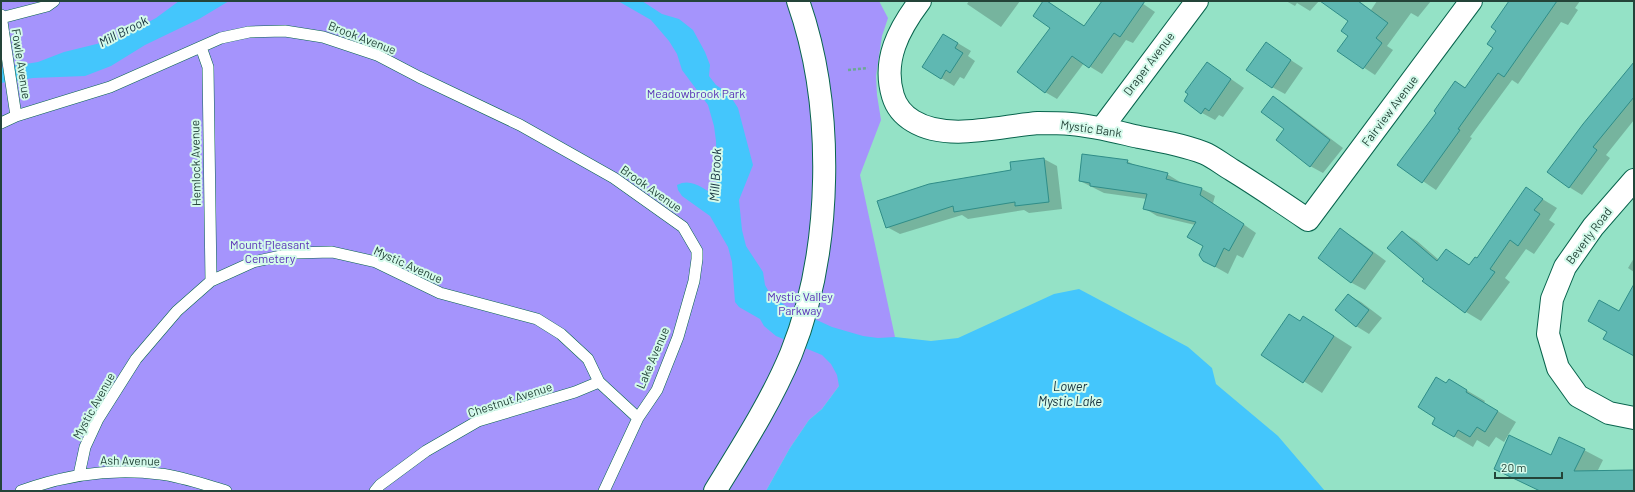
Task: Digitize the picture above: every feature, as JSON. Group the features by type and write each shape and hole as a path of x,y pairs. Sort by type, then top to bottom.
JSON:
{"street":[{"path":"715,491 751,433 791,353 807,302 814,272 821,226 824,190 823,125 816,74 798,1"},
{"name":"Mystic Bank","path":"920,1 907,18 898,36 891,54 888,71 894,101 902,113 913,122 929,128 962,132 1039,123 1071,124 1102,128 1173,143 1205,153 1308,220"},
{"name":"Draper Avenue","path":"1102,128 1197,1"},
{"name":"Fairview Avenue","path":"1308,220 1471,1"},
{"name":"Beverly Road","path":"1634,180 1593,226 1565,267 1552,299 1548,334 1558,368 1578,396 1609,413 1634,418"}],"lane":[{"path":"1,17 47,6 54,1"},
{"name":"Fowle Avenue","path":"1,17 16,116"},
{"name":"Brook Avenue","path":"1,123 16,116 110,87 222,38 249,32 285,31 323,37 377,55 418,77 520,124 614,178 683,227 697,251"},
{"name":"Hemlock Avenue","path":"201,47 208,67 211,281"},
{"name":"Lake Avenue","path":"604,491 638,418 657,390 678,337 694,282 697,251"},
{"name":"Mystic Avenue","path":"79,475 85,447 98,419 136,359 177,311 211,281 253,262 294,253 332,252 376,262 440,293 538,319 561,334 588,359 599,382 638,418"},
{"name":"Chestnut Avenue","path":"375,491 380,485 426,452 478,421 575,392 599,382"},
{"name":"Ash Avenue","path":"79,475 117,472 161,474 226,491"},
{"path":"21,491 79,475"}],"green space":[{"name":"Mount Pleasant Cemetery","path":"1,1 879,1 888,18 882,36 876,76 881,120 860,175 895,337 865,361 839,386 822,409 809,420 790,448 766,491 1,491"}],"water":[{"path":"179,1 229,1 199,19 145,45 111,66 85,76 33,78 1,83 1,68 38,62 64,52 117,39 156,18"},
{"name":"Lower Mystic Lake","path":"618,1 642,1 662,14 679,19 693,30 710,65 709,76 716,85 729,94 738,108 753,165 739,200 742,230 746,246 763,272 765,285 769,292 786,306 832,327 863,336 878,338 895,337 931,341 958,338 1054,294 1079,289 1188,347 1212,368 1216,384 1278,436 1325,491 766,491 790,448 809,420 822,409 839,386 837,375 831,364 822,355 776,336 764,326 760,319 739,307 735,302 732,262 728,247 710,216 682,196 677,185 688,182 693,183 717,196 716,141 714,126 708,105 682,70 677,54 669,41 651,20"}],"building":[{"path":"1043,1 1047,1 1084,26 1102,1 1145,1 1120,37 1114,33 1089,68 1072,56 1045,93 1017,72 1050,28 1033,16"},
{"path":"1320,1 1358,1 1388,23 1376,38 1382,43 1363,69 1337,51 1348,36 1341,31 1348,21"},
{"path":"1509,1 1557,1 1504,77 1498,73 1422,183 1397,165 1436,113 1434,111 1455,81 1465,88 1493,48 1487,44 1496,31 1491,27"},
{"path":"943,34 958,43 955,48 963,53 950,73 946,70 941,79 922,67"},
{"path":"1266,42 1291,60 1272,88 1246,70"},
{"path":"1207,62 1231,79 1209,111 1205,108 1201,114 1184,101 1188,94 1185,92"},
{"path":"1634,62 1634,97 1593,147 1597,150 1569,188 1547,172 1583,124"},
{"path":"1273,96 1330,140 1310,167 1276,140 1284,129 1261,112"},
{"path":"1082,154 1128,160 1127,163 1168,173 1166,179 1202,188 1200,195 1244,224 1229,251 1224,248 1215,267 1203,261 1199,255 1203,246 1187,237 1196,222 1143,209 1147,194 1090,186 1090,183 1079,181"},
{"path":"1044,158 1049,202 1015,206 1015,202 954,212 953,206 886,228 877,201 929,184 1011,170 1010,162"},
{"path":"1526,187 1543,199 1534,210 1540,214 1518,246 1510,240 1490,269 1495,272 1465,313 1422,281 1424,279 1387,248 1402,231 1437,261 1446,249 1469,265 1475,257 1477,258"},
{"path":"1340,228 1373,253 1351,283 1318,258"},
{"path":"1634,284 1634,356 1603,339 1607,332 1588,321 1599,300 1619,311"},
{"path":"1348,294 1369,310 1356,327 1335,310"},
{"path":"1289,314 1300,321 1303,316 1334,336 1303,383 1261,355"},
{"path":"1436,377 1446,383 1449,379 1467,390 1466,392 1498,411 1485,432 1477,427 1470,437 1458,430 1454,437 1432,424 1435,418 1418,407"},
{"path":"1509,435 1551,455 1559,437 1585,449 1574,471 1634,470 1634,491 1540,491 1494,469"}],"water label":[{"name":"Mill Brook","path":"123,31"},
{"name":"Mill Brook","path":"715,175"}],"park label":[{"name":"Meadowbrook Park","path":"696,94"},
{"name":"Mystic Valley Parkway","path":"800,304"}]}
